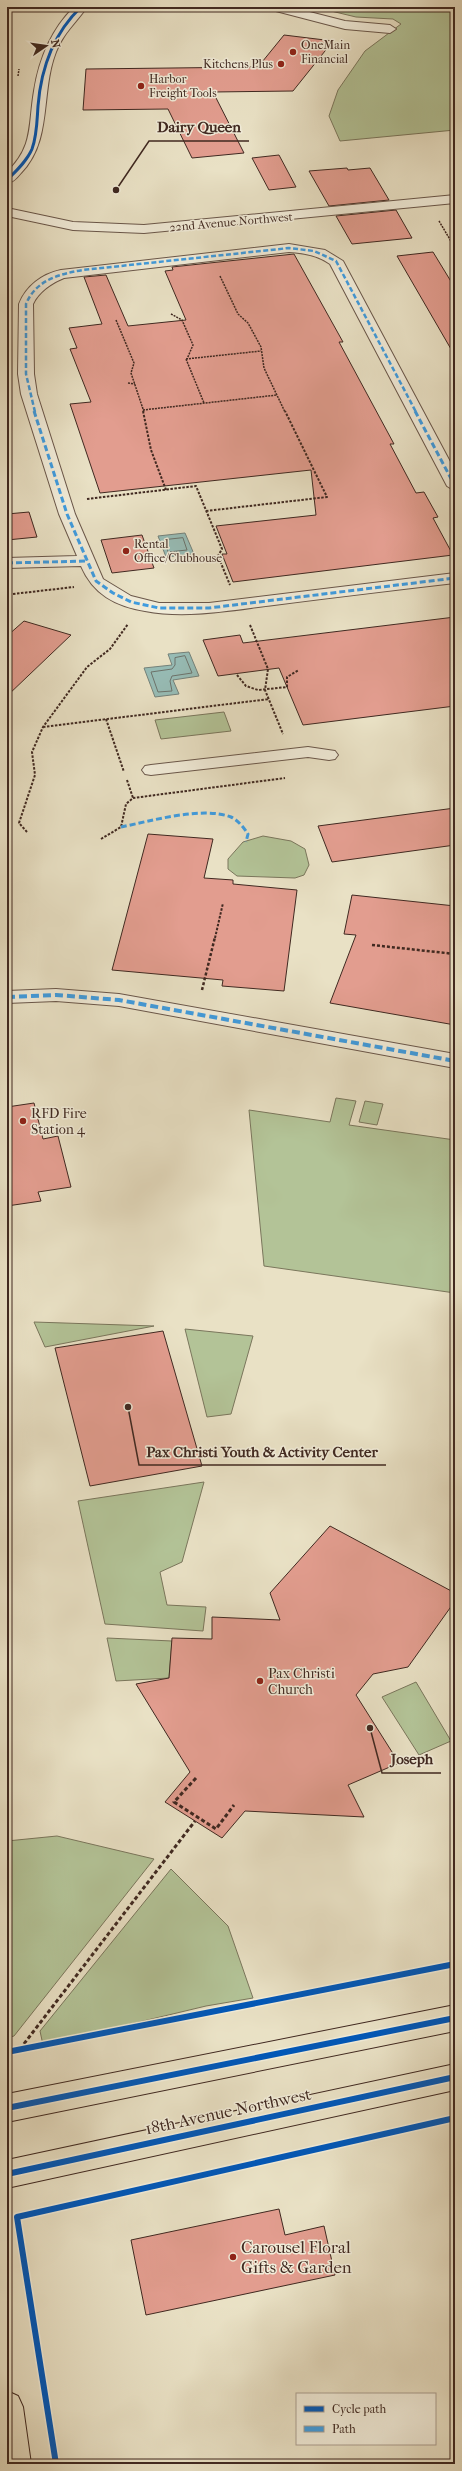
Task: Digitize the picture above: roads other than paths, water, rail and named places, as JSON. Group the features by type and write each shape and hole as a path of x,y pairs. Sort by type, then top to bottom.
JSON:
{"main road":[{"path":"7,2108 455,2018"},
{"name":"18th Avenue Northwest","path":"7,2174 455,2077"},
{"path":"7,2407 15,2464"}],"street":[{"path":"7,180 26,160 32,149 41,80 47,55 60,30 80,7"},
{"path":"276,7 345,25 390,29"},
{"name":"22nd Avenue Northwest","path":"7,212 73,226 144,229 454,201"},
{"path":"455,486 336,260 317,251 297,249 212,256 83,270 61,274 46,280 29,297 26,304 26,374 29,394 67,514 96,581 103,588 121,598 156,607 240,604 455,578"},
{"path":"7,563 87,561"},
{"path":"151,770 308,752 329,755"},
{"path":"7,997 56,995 119,1000 455,1061"}],"water":[{"path":"185,533 194,554 166,557 158,536"},
{"path":"189,652 199,676 173,680 179,694 155,697 144,668 172,665 168,654"}],"place":[{"name":"OneMain Financial","path":"293,52"},
{"name":"Kitchens Plus","path":"281,64"},
{"name":"Harbor Freight Tools","path":"141,86"},
{"name":"Dairy Queen","path":"116,190"},
{"name":"Rental Office/Clubhouse","path":"126,551"},
{"name":"RFD Fire Station 4","path":"23,1121"},
{"name":"Pax Christi Youth & Activity Center","path":"128,1407"},
{"name":"Pax Christi Church","path":"260,1681"},
{"name":"Joseph","path":"370,1728"},
{"name":"Carousel Floral Gifts & Garden","path":"233,2257"}]}
